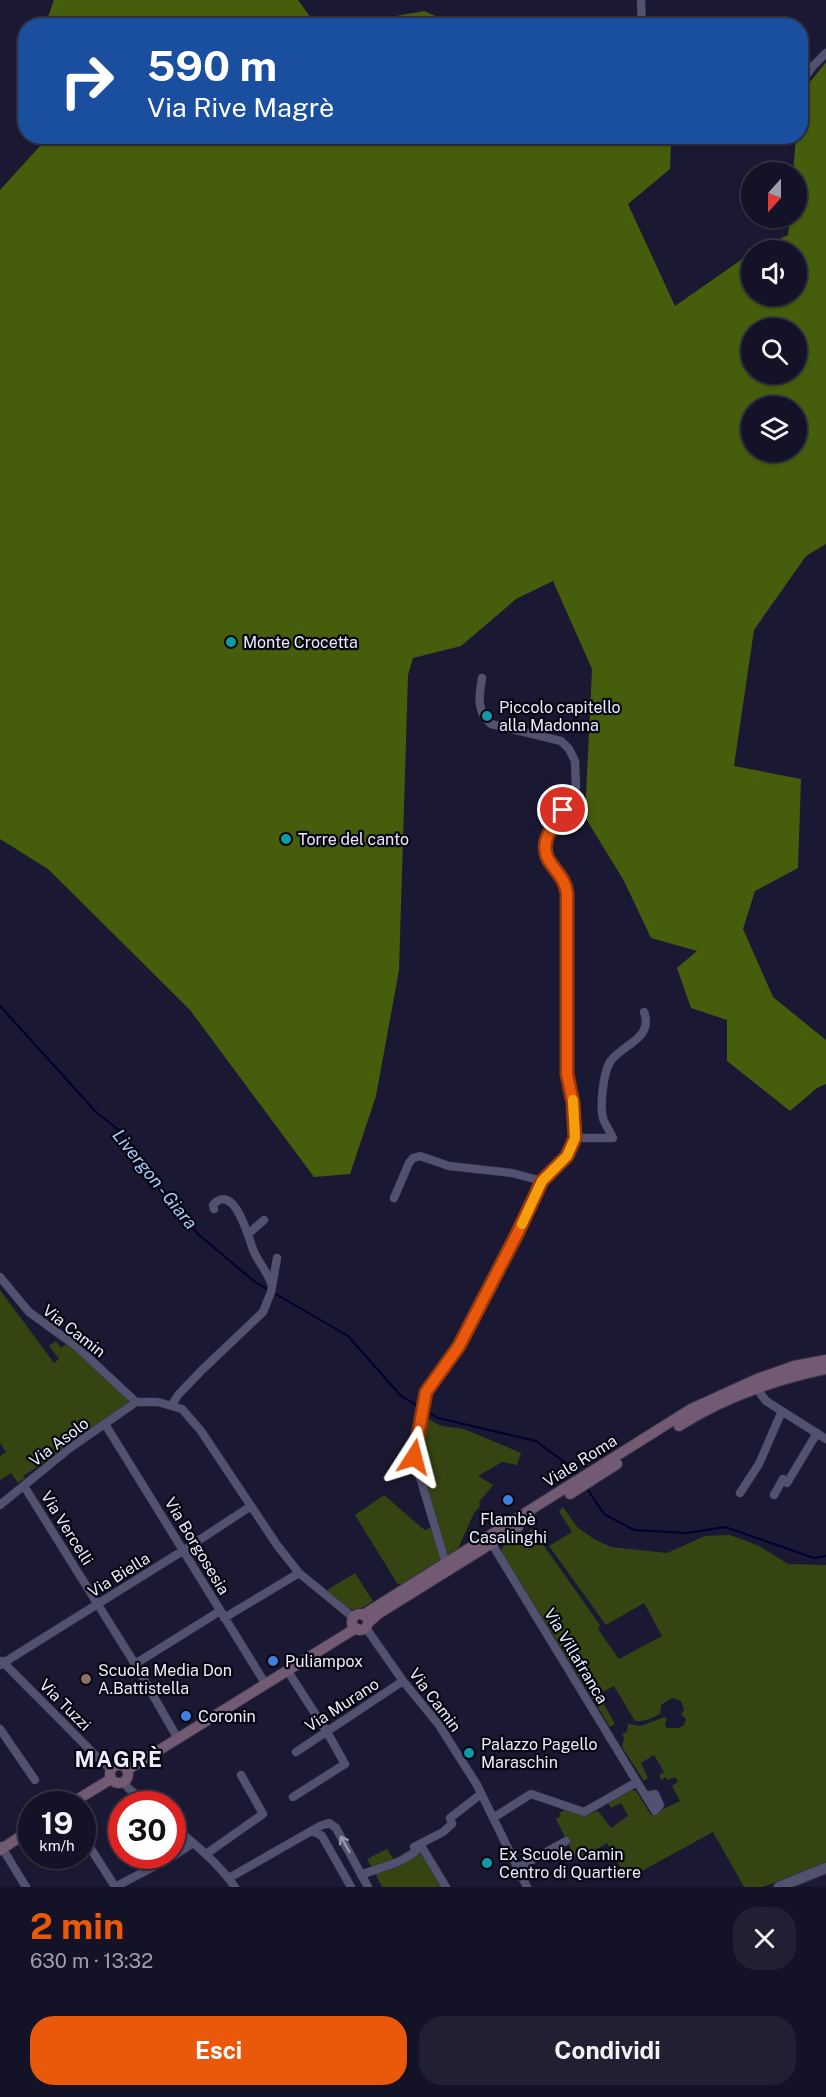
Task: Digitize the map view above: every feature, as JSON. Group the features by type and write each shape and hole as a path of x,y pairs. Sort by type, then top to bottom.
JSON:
{"main road":[{"name":"Viale Roma","path":"630,1452 691,1409 724,1392 794,1366 826,1360"},
{"name":"Viale Roma","path":"127,1770 361,1622 384,1611 448,1567 630,1452 701,1412 743,1392 826,1369"},
{"path":"88,1791 120,1765 127,1770 128,1776 124,1782 118,1783 111,1774"},
{"path":"1,1847 18,1837"}],"street":[{"path":"640,0 641,18"},
{"path":"808,73 826,53"},
{"path":"448,1567 414,1457 426,1392 441,1373 470,1325 542,1181 567,1156 575,1138 573,1103 567,1074 567,893 561,875 546,857 544,842 576,787 575,761 569,748 561,741 491,724 484,718 478,700 482,678"},
{"path":"575,1138 612,1138 604,1120 605,1074 609,1063 644,1031 647,1020 644,1012"},
{"path":"394,1198 409,1163 420,1156 449,1166 512,1173 542,1181"},
{"path":"214,1209 213,1205 218,1200 229,1202 240,1214 254,1253 273,1286"},
{"path":"248,1234 264,1220"},
{"path":"136,1402 158,1402 172,1405 178,1395 202,1370 252,1325 268,1304 277,1258"},
{"name":"Via Camin","path":"0,1277 29,1312 76,1346 136,1402"},
{"path":"760,1386 764,1399 826,1439"},
{"name":"Via Asolo","path":"0,1505 70,1448 136,1402"},
{"name":"Via Camin","path":"172,1405 182,1408 201,1431 299,1573 361,1622 403,1681 439,1725 477,1785 527,1887"},
{"path":"740,1493 759,1464 782,1411"},
{"name":"Via Borgosesia","path":"105,1424 265,1683"},
{"path":"774,1496 783,1479 787,1483 817,1433"},
{"name":"Via Vercelli","path":"24,1486 98,1603 178,1739"},
{"name":"Via Biella","path":"1,1662 184,1550 251,1506"},
{"name":"Via Villafranca","path":"490,1541 646,1796"},
{"path":"135,1664 299,1573"},
{"name":"Via Tuzzi","path":"1,1662 103,1763 111,1774"},
{"path":"287,1670 345,1762 345,1765 293,1797"},
{"name":"Via Murano","path":"296,1752 403,1681"},
{"path":"0,1729 35,1780"},
{"path":"206,1854 263,1814 241,1775"},
{"path":"124,1782 132,1791"},
{"path":"493,1818 531,1794 584,1812 637,1782"},
{"path":"361,1875 405,1859 416,1851 417,1846 453,1824 450,1818 481,1794"},
{"path":"229,1878 323,1824 329,1823 336,1828 368,1887"},
{"path":"323,1824 320,1834 351,1887"},
{"path":"310,1832 320,1834"},
{"path":"186,1837 206,1854 235,1887"},
{"path":"518,1868 566,1841"},
{"path":"96,1856 116,1887 193,1843"},
{"path":"417,1846 446,1887"},
{"path":"1,1847 26,1887"},
{"path":"779,1887 826,1868"}],"green space":[{"path":"54,0 298,0 311,18 48,18"},
{"path":"424,11 440,18 385,18"},
{"path":"826,62 826,544 806,556 754,630 734,766 801,779 798,868 755,891 743,929 773,997 826,1040 826,1084 817,1088 790,1111 727,1061 727,1020 691,1008 677,968 697,951 651,938 624,881 585,817 592,669 553,581 516,599 461,646 413,658 408,675 399,970 376,1096 350,1174 314,1177 190,1010 48,869 0,839 0,190 40,144 671,144 670,169 628,204 675,306 741,260 741,306 807,306 807,240 777,240 788,235 789,228 807,228 807,162 794,162 795,144 808,144 808,84"},
{"path":"0,1290 54,1363 59,1359 49,1346 56,1341 61,1348 68,1343 130,1399 68,1447 23,1476 25,1478 18,1483 11,1473 0,1480 0,1456 6,1452 0,1443"},
{"path":"423,1416 441,1426 464,1429 521,1453 517,1465 502,1462 478,1476 493,1485 479,1502 480,1506 474,1513 457,1551 451,1555 447,1554 417,1460"},
{"path":"384,1495 425,1530 432,1527 441,1556 439,1561 402,1585 397,1583 355,1515"},
{"path":"563,1507 577,1527 611,1547 667,1553 705,1536 730,1535 759,1546 788,1564 826,1565 826,1863 763,1887 744,1887 713,1832 627,1879 607,1843 580,1860 576,1859 556,1819 561,1816 559,1813 565,1810 584,1815 598,1811 611,1828 628,1816 621,1803 611,1808 608,1803 632,1789 636,1791 651,1815 680,1801 672,1786 678,1782 675,1777 668,1780 666,1777 661,1780 659,1775 664,1772 654,1755 641,1763 648,1778 644,1781 622,1747 624,1738 622,1734 627,1732 628,1724 641,1726 664,1717 667,1719 666,1728 679,1728 684,1725 686,1719 681,1714 684,1710 681,1701 672,1698 661,1705 660,1714 635,1721 614,1686 598,1694 615,1724 610,1727 501,1551 503,1546 532,1529 600,1625 598,1629 619,1659 662,1636 644,1603 606,1625 549,1546 572,1532 559,1511"},
{"path":"355,1573 373,1601 357,1611 345,1607 327,1590"},
{"path":"421,1848 445,1887 382,1887 374,1871"},
{"path":"387,1849 394,1860 407,1851 414,1850 408,1855 372,1868 367,1859"}],"waterway":[{"name":"Livergon - Giara","path":"0,1006 97,1113 120,1131 145,1172 199,1235 255,1282 348,1336 401,1396 438,1418 536,1441 571,1467 577,1475"},
{"name":"Livergon - Giara","path":"586,1487 604,1514 634,1530 687,1533 725,1527 814,1558 826,1556"}],"slow traffic":[{"path":"522,1224 542,1181 567,1156 575,1138 573,1100"}],"place":[{"name":"Monte Crocetta","path":"231,642"},
{"name":"Piccolo capitello alla Madonna","path":"487,716"},
{"name":"Torre del canto","path":"286,839"},
{"name":"Flambè Casalinghi","path":"508,1500"},
{"name":"Puliampox","path":"273,1661"},
{"name":"Scuola Media Don A.Battistella","path":"86,1679"},
{"name":"Coronin","path":"186,1716"},
{"name":"Palazzo Pagello Maraschin","path":"469,1753"},
{"name":"Ex Scuole Camin Centro di Quartiere","path":"487,1863"}],"district":[{"name":"MAGRÈ","path":"119,1759"}],"route":[{"path":"414,1457 426,1392 459,1346 542,1181 567,1156 575,1138 573,1103 567,1074 569,1000 567,893 561,875 546,857 544,842 563,810"}]}
